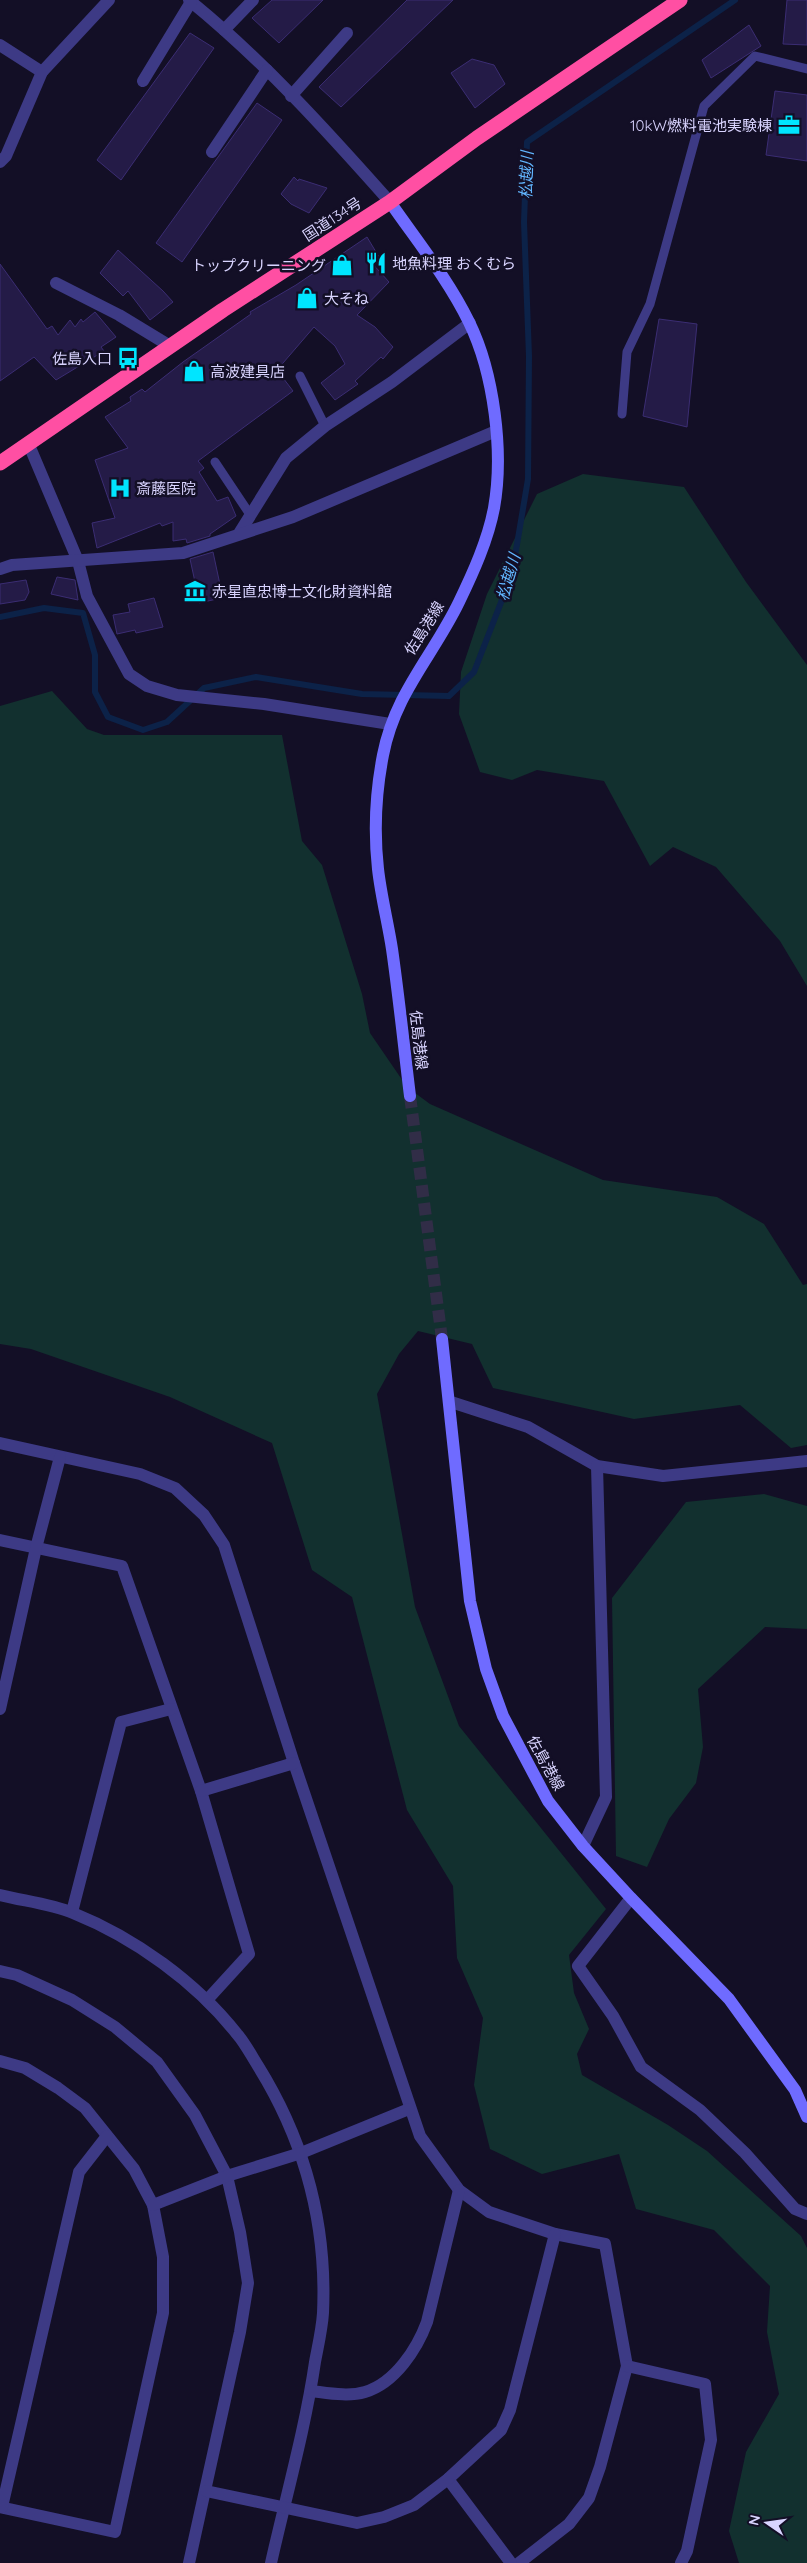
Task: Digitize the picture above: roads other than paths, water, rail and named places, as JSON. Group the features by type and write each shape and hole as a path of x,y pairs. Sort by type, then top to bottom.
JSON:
{"highway":[{"name":"国道134号","path":"0,463 170,346 390,202 477,138 680,0"}],"main road":[{"name":"佐島港線","path":"390,202 453,293 470,323 487,372 496,431 498,472 494,510 478,558 458,604 417,669 392,720 383,757 377,803 378,868 392,950 410,1096"},
{"name":"佐島港線","path":"442,1339 451,1402 470,1602 486,1669 503,1716 548,1801 583,1846 729,1999 795,2090 807,2117"}],"street":[{"path":"0,162 6,156 42,72 109,0"},
{"path":"224,30 252,0"},
{"path":"143,81 190,1 267,70 390,202"},
{"path":"291,96 347,33"},
{"path":"0,45 42,72"},
{"path":"212,152 267,70"},
{"path":"56,283 119,315 170,346"},
{"path":"240,532 286,458 324,426 392,382 470,323"},
{"path":"0,569 12,565 183,553 240,532 293,516 496,431"},
{"path":"29,444 78,560 87,596 116,654 129,674 147,686 177,695 392,720"},
{"path":"451,1402 528,1426 597,1466 663,1476 807,1461"},
{"path":"0,1443 140,1474 175,1488 204,1515 224,1545 294,1763 409,2109 420,2136 459,2190 489,2212 555,2234 605,2244 627,2366 600,2468 589,2498 569,2524 519,2563"},
{"path":"0,1709 36,1548 60,1457"},
{"path":"583,1846 606,1798 597,1466"},
{"path":"0,1540 122,1566 170,1709 201,1791 249,1954 207,2000"},
{"path":"72,1912 121,1722 170,1709"},
{"path":"201,1791 294,1763"},
{"path":"0,1895 72,1912 115,1934 162,1963 207,2000 238,2034 277,2098 301,2153 314,2200 322,2252 323,2314 311,2391 271,2563"},
{"path":"631,1898 578,1966 613,2016 641,2067 700,2110 745,2153 795,2210 807,2214"},
{"path":"0,1971 17,1975 72,2000 115,2027 156,2062 195,2116 228,2176 240,2232 248,2283 240,2332 189,2563"},
{"path":"0,2061 25,2068 58,2088 85,2108 134,2168 153,2205 163,2257 163,2313 115,2532 1,2507 79,2172 107,2136"},
{"path":"153,2205 228,2176 301,2153 409,2109"},
{"path":"311,2391 344,2395 366,2392 404,2366 420,2340 427,2322 459,2190"},
{"path":"206,2491 356,2523 384,2517 414,2504 448,2479 501,2430 510,2410 555,2234"},
{"path":"627,2366 705,2384 710,2440 687,2551 681,2563"},
{"path":"448,2479 511,2563"}],"lane":[{"path":"622,414 628,352 650,304 704,106 755,56 807,69"},
{"path":"300,376 324,426"},
{"path":"215,462 251,516"}],"waterway":[{"name":"松越川","path":"0,617 44,608 83,613 95,655 95,692 108,717 143,730 167,722 204,688 256,677 362,694 449,696 474,672 512,574 528,479 529,356 524,222 527,142 735,0"}],"tunnel":[{"path":"410,1096 442,1339"}],"place":[{"name":"10kW燃料電池実験棟","path":"789,125"},
{"name":"地魚料理 おくむら","path":"376,263"},
{"name":"トップクリーニング","path":"342,265"},
{"name":"大そね","path":"307,298"},
{"name":"佐島入口","path":"128,358"},
{"name":"高波建具店","path":"194,371"},
{"name":"斎藤医院","path":"120,488"},
{"name":"赤星直忠博士文化財資料館","path":"195,591"}]}
